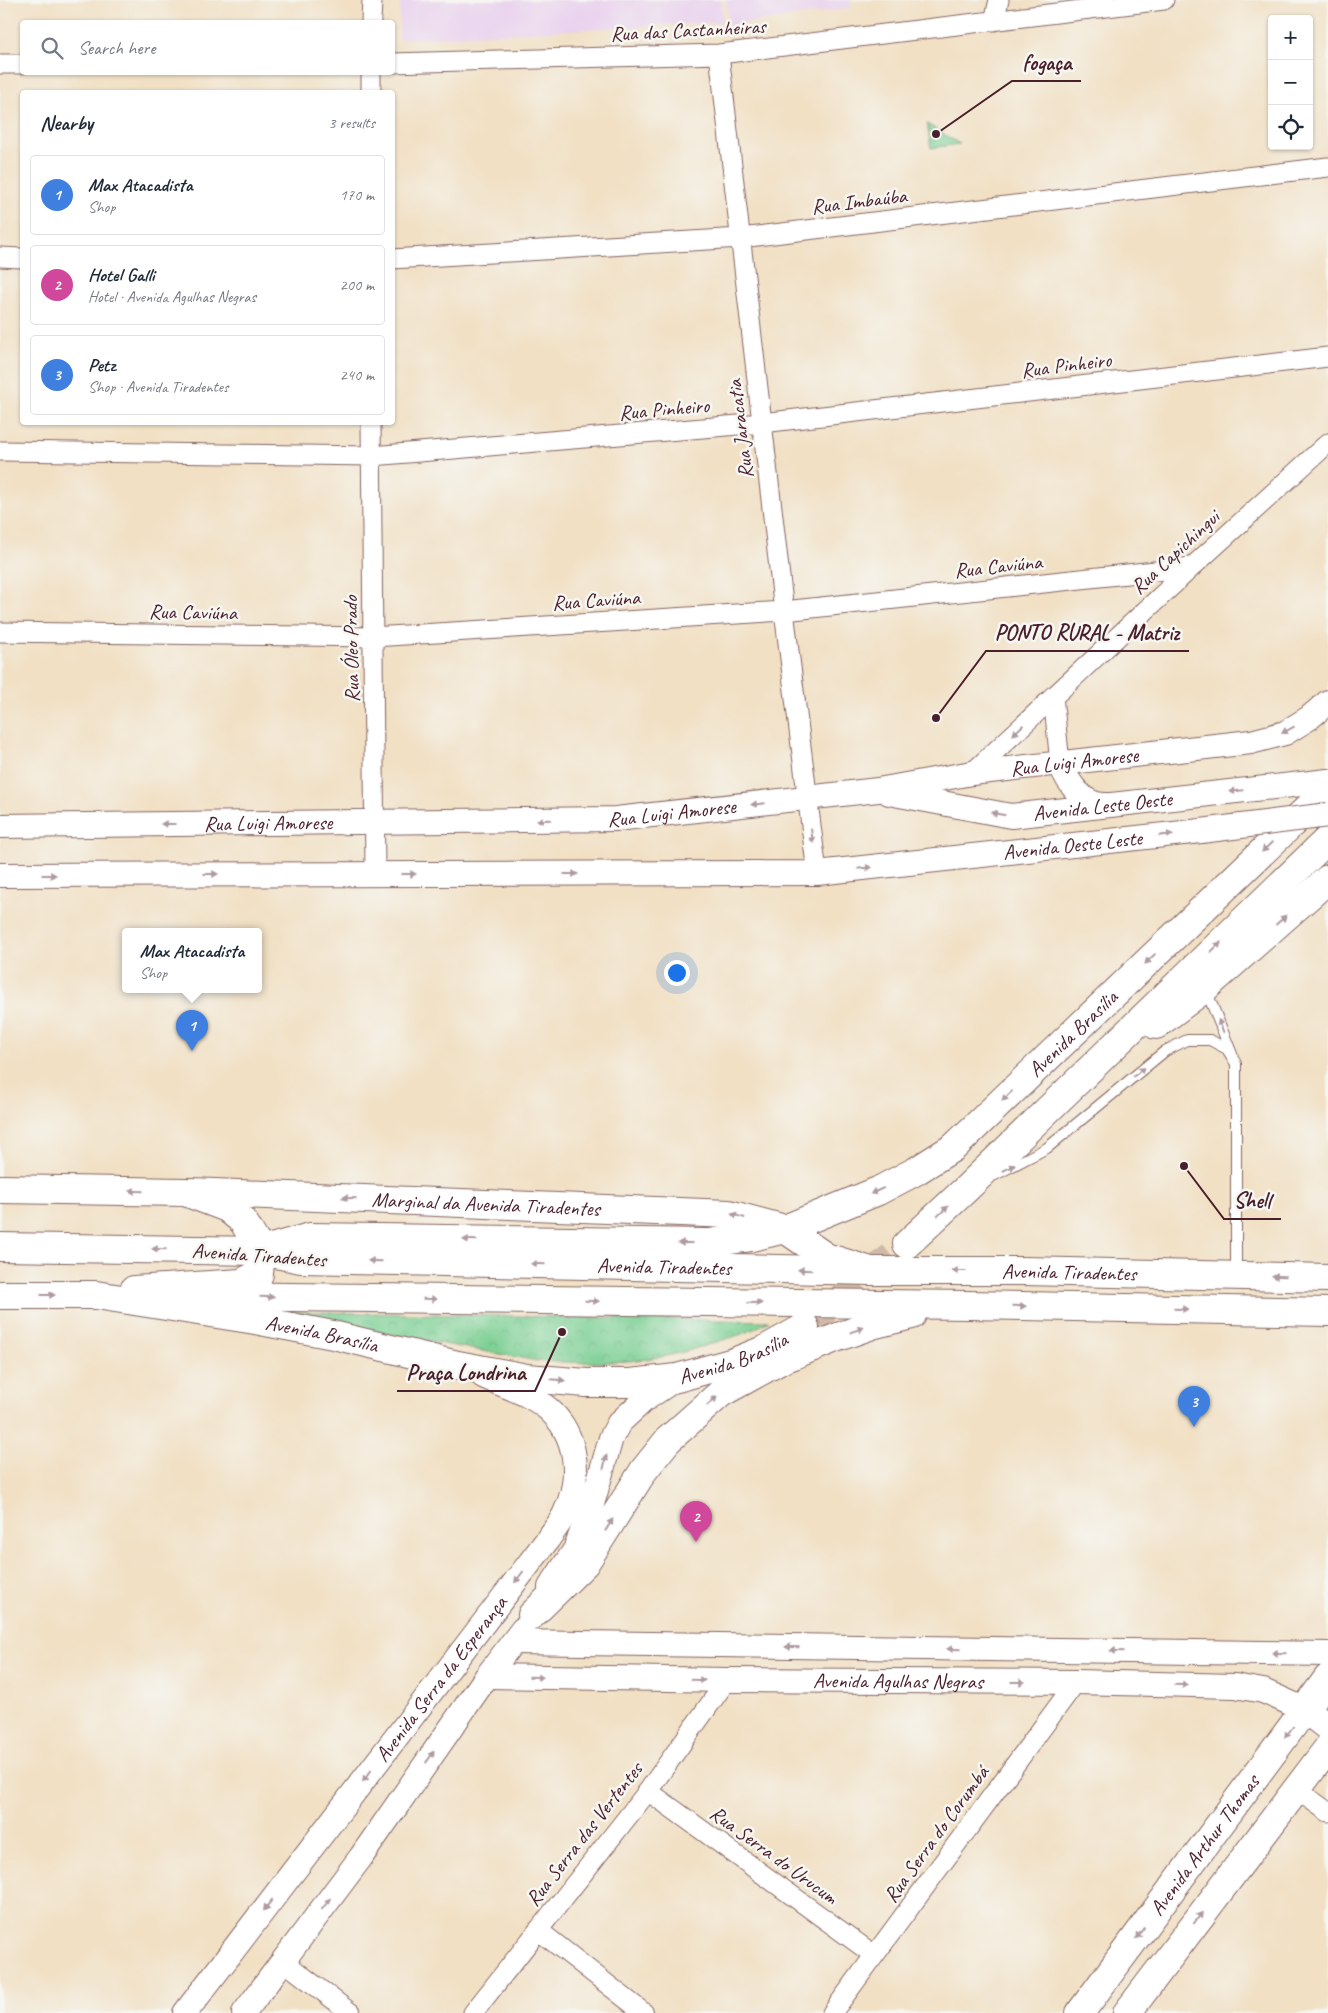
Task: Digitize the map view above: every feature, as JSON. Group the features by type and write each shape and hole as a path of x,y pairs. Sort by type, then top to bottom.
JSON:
{"main road":[{"name":"Avenida Brasília","path":"260,1251 310,1237 709,1243 752,1237 785,1229 878,1191 916,1172 954,1147 1328,789"},
{"name":"Avenida Brasília","path":"907,1244 1328,839"},
{"path":"1055,1102 1205,988 1328,878"},
{"name":"Marginal da Avenida Tiradentes","path":"0,1189 185,1192 729,1214 785,1229 826,1257 872,1271"},
{"path":"96,1295 118,1290 241,1283 259,1274 260,1251 243,1221 227,1208 185,1192"},
{"name":"Avenida Tiradentes","path":"0,1247 260,1251 301,1259 1328,1278"},
{"path":"532,1615 585,1563 644,1470 668,1440 721,1393 781,1360 838,1336 872,1325 960,1305 986,1280 1024,1271"},
{"name":"Avenida Tiradentes","path":"0,1295 960,1305 1328,1312"},
{"name":"Avenida Brasília","path":"96,1295 265,1322 333,1335 458,1365 527,1378 586,1383 630,1384 677,1378 734,1362 757,1353 805,1327"},
{"name":"Avenida Arthur Thomas","path":"1080,2013 1328,1678"},
{"path":"1306,1710 1328,1727"},
{"name":"Avenida Arthur Thomas","path":"1133,2011 1328,1748"}],"street":[{"path":"371,20 372,0"},
{"path":"994,21 999,0"},
{"name":"Rua das Castanheiras","path":"395,63 720,54 1159,0"},
{"name":"Rua Jaracatia","path":"720,54 806,798 817,873"},
{"path":"0,64 20,64"},
{"path":"371,75 371,90"},
{"name":"Rua Imbaúba","path":"395,259 741,238 1328,167"},
{"path":"0,257 20,258"},
{"name":"Rua Pinheiro","path":"0,451 372,456 762,423 1328,357"},
{"name":"Rua Óleo Prado","path":"371,425 375,874"},
{"name":"Rua Capichingui","path":"972,773 1192,567 1328,443"},
{"name":"Rua Caviúna","path":"0,632 373,637 784,611 1192,567"},
{"path":"1053,696 1060,763 1067,780 1080,794 1098,805 1116,804"},
{"name":"Rua Luigi Amorese","path":"0,826 616,819 878,790 972,773 1251,742 1285,733 1309,718 1328,702"},
{"name":"Avenida Leste Oeste","path":"878,790 1010,816 1328,781"},
{"name":"Avenida Oeste Leste","path":"817,873 1201,831 1328,815"},
{"path":"0,875 817,873"},
{"name":"Avenida Serra da Esperança","path":"185,2013 548,1539 565,1514 574,1489 576,1464 573,1447 564,1427 546,1407 528,1396 458,1365"},
{"name":"Avenida Serra da Esperança","path":"244,2013 361,1857 487,1676 532,1615 575,1550 591,1508 611,1438 619,1424 644,1400 677,1378"},
{"name":"Avenida Agulhas Negras","path":"513,1642 1328,1654"},
{"path":"865,1648 865,1681"},
{"name":"Avenida Agulhas Negras","path":"487,1676 727,1680 1076,1682 1235,1686 1263,1691 1306,1710"},
{"name":"Rua Serra das Vertentes","path":"473,2013 648,1791 727,1680"},
{"name":"Rua Serra do Corumbá","path":"832,2013 1076,1682"},
{"path":"1296,1789 1328,1812"},
{"name":"Rua Serra do Urucum","path":"648,1791 874,1955"},
{"path":"538,1930 644,2013"},
{"path":"283,1962 351,2013"}],"lane":[{"path":"1205,988 1236,1064 1236,1275"},
{"path":"965,1190 1046,1148 1165,1051 1187,1040 1210,1040 1227,1049 1236,1064"}],"shaded area":[{"path":"400,0 721,0 723,22 399,39"},
{"path":"726,0 850,0 852,8 729,26"}],"green space":[{"path":"927,124 960,144 931,148"},
{"path":"261,1311 769,1321 736,1336 667,1356 614,1362 568,1362 538,1361"}],"tunnel":[{"path":"805,1327 907,1244"}],"place":[{"name":"fogaça","path":"936,134"},
{"name":"PONTO RURAL - Matriz","path":"936,718"},
{"name":"Max Atacadista","path":"192,1051"},
{"name":"Shell","path":"1184,1166"},
{"name":"Praça Londrina","path":"562,1332"},
{"name":"Petz","path":"1194,1427"},
{"name":"Hotel Galli","path":"696,1542"}]}
